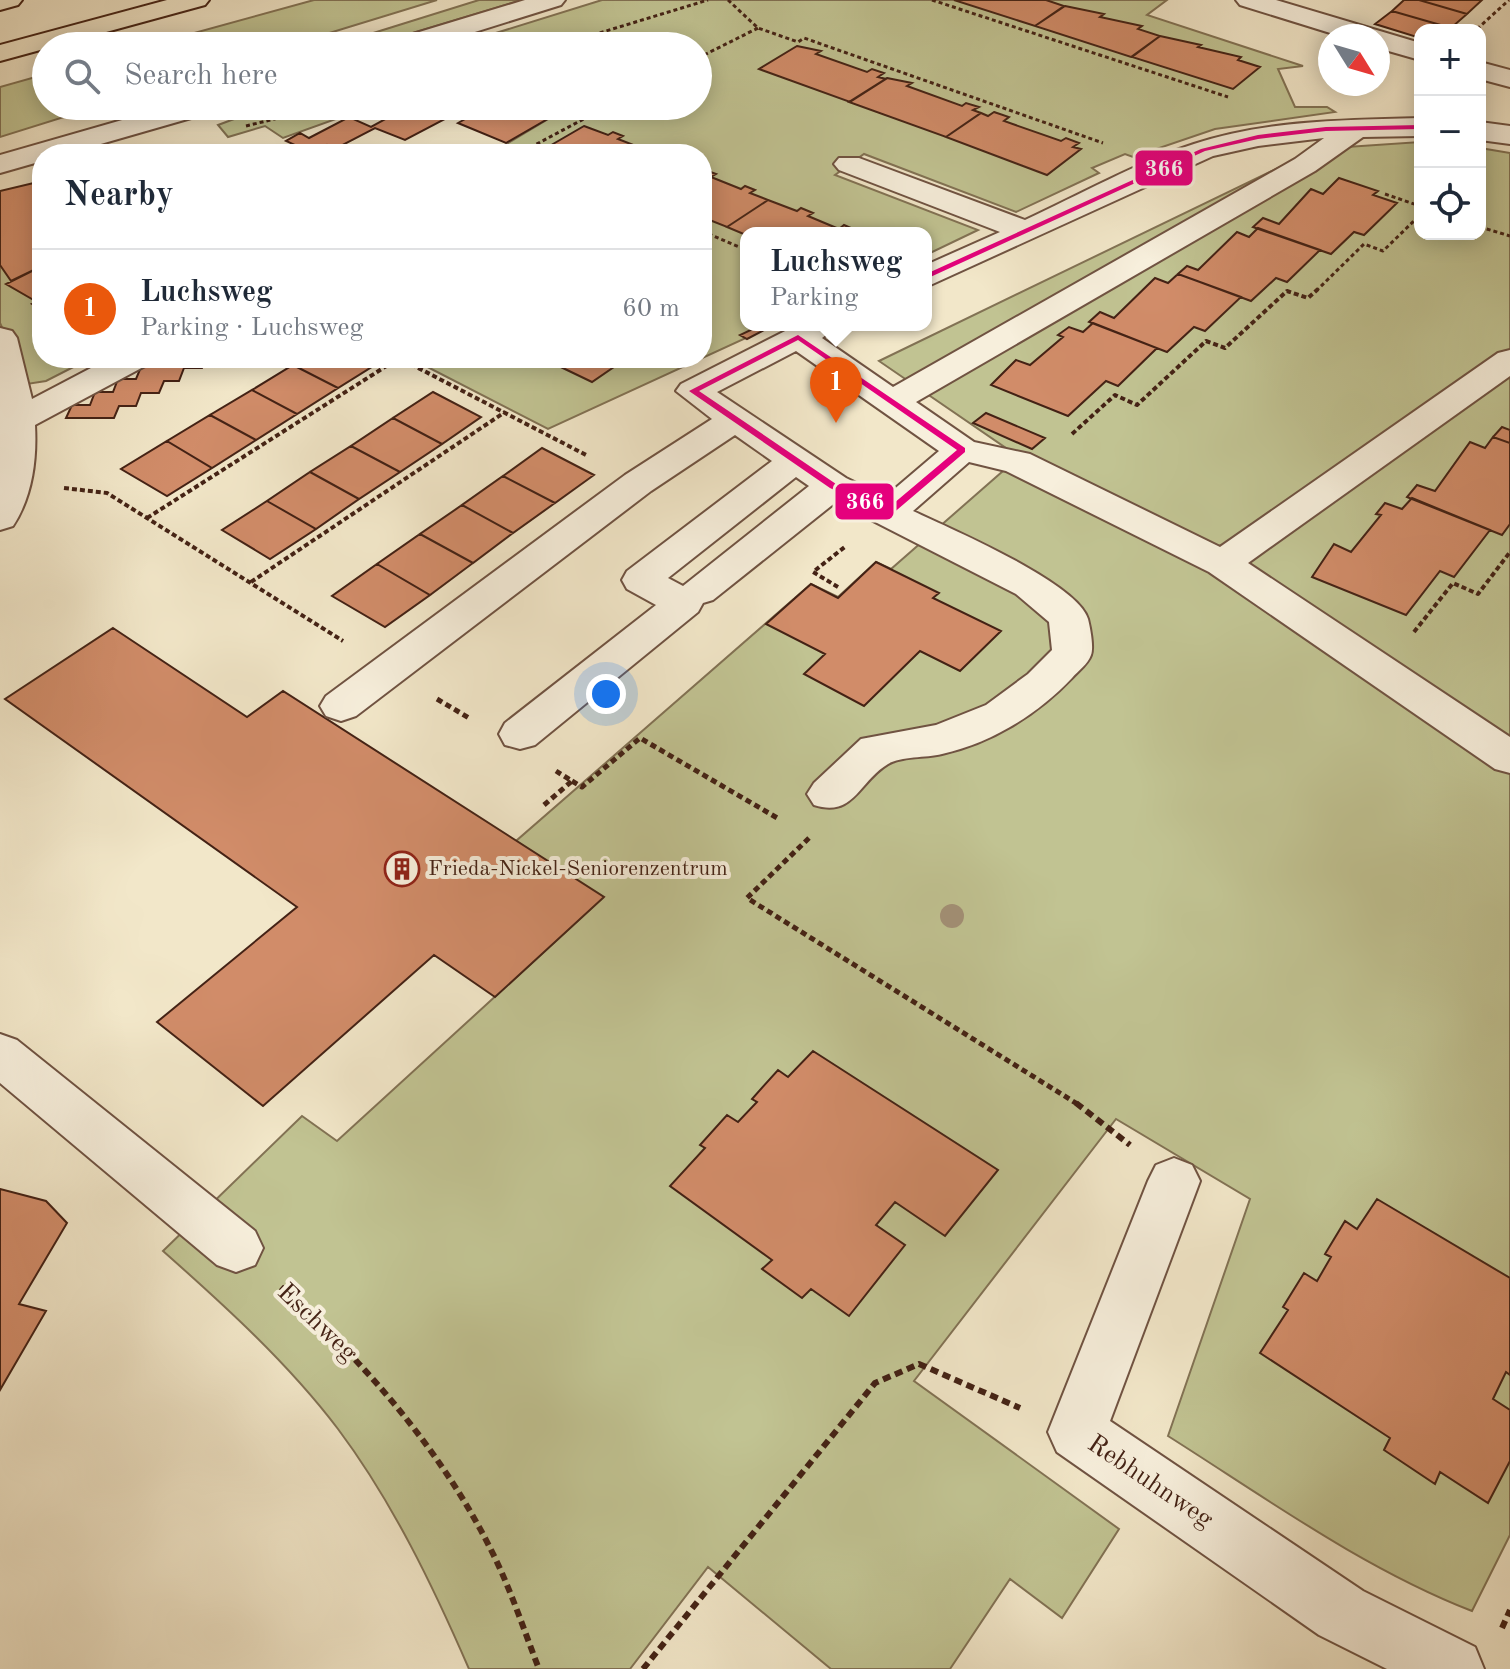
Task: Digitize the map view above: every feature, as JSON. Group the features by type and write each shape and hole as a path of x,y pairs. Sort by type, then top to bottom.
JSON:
{"highway":[{"path":"0,2 9,0"},
{"path":"78,32 196,0"},
{"path":"0,53 32,44"}],"street":[{"path":"448,32 552,0"},
{"path":"1249,0 1328,24"},
{"path":"1390,43 1414,50"},
{"path":"70,144 153,120"},
{"path":"891,402 1305,165 1358,127"},
{"path":"932,274 1203,150 1258,137 1358,127 1414,127"},
{"path":"1486,132 1510,135"},
{"path":"0,164 32,155"},
{"path":"849,164 1026,231"},
{"path":"829,794 876,750 942,739 1001,715 1042,684 1072,653 1068,617 1030,585 833,486 693,391 811,331 891,402 962,450 1033,470 1222,563 1510,758"},
{"path":"0,338 12,371 18,420 13,483 0,518"},
{"path":"1222,563 1510,360"},
{"path":"18,420 116,368"},
{"path":"341,706 638,483 736,419"},
{"path":"888,513 962,450"},
{"path":"520,734 684,603 641,580 795,460"},
{"path":"699,591 833,486"},
{"path":"0,1054 236,1248"},
{"name":"Rebhuhnweg","path":"1174,1181 1077,1432 1341,1613 1453,1669"}],"path":[{"path":"605,32 708,0"},
{"path":"728,0 758,28 798,42 804,38 1165,165"},
{"path":"932,0 1235,99"},
{"path":"1483,24 1509,0"},
{"path":"712,51 758,28"},
{"path":"239,128 271,120"},
{"path":"537,144 582,120"},
{"path":"1385,194 1414,204"},
{"path":"1033,470 1115,395 1137,405 1206,341 1225,348 1287,291 1308,298 1364,244 1383,251 1414,221"},
{"path":"1486,229 1510,236"},
{"path":"712,235 740,247"},
{"path":"147,518 383,368"},
{"path":"419,368 638,483"},
{"path":"251,582 505,412"},
{"path":"1381,673 1453,583 1478,594 1510,552"},
{"path":"572,781 582,787 640,738 783,821"},
{"path":"802,832 810,837 747,898 1094,1114 1174,1181"},
{"name":"Eschweg","path":"236,1248 335,1334 421,1440 488,1544 539,1669"},
{"path":"643,1669 875,1383 919,1364 1077,1432"}],"green space":[{"path":"314,0 437,0 333,32 198,32"},
{"path":"479,0 522,0 416,32 376,32"},
{"path":"602,0 1167,0 1147,15 1303,66 1278,69 1295,107 1327,107 1335,112 1215,129 1133,157 1125,154 1092,168 1099,173 1016,212 864,154 835,175 978,230 932,252 932,227 740,227 740,331 761,331 712,354 712,144 507,144 547,120 712,120 712,32 499,32"},
{"path":"32,78 32,120 54,120 0,137 0,87"},
{"path":"231,120 333,120 283,138 265,126 228,137 218,125"},
{"path":"1414,142 1414,240 1486,240 1486,149 1510,153 1510,1535 1472,1611 1354,1554 1168,1436 1250,1199 1116,1119 914,1381 1119,1529 1062,1618 1010,1579 950,1669 831,1669 708,1567 630,1669 469,1669 410,1545 376,1485 338,1429 277,1358 163,1251 302,1116 337,1141 603,898 516,841 811,584 838,597 876,562 891,569 1019,457 879,361 1317,149"},
{"path":"32,240 32,368 71,368 46,381 27,384 0,323 0,247"},
{"path":"429,368 681,368 548,429"}],"building":[{"path":"954,0 1046,0 1064,6 1035,26"},
{"path":"1404,0 1419,0 1467,14 1456,24 1437,24 1392,11"},
{"path":"1419,0 1482,0 1467,14"},
{"path":"1065,6 1142,26 1138,29 1160,36 1131,57 1035,26"},
{"path":"1392,11 1437,24 1414,24 1414,36 1390,29 1390,24 1375,24"},
{"path":"1160,36 1241,57 1238,60 1260,67 1233,89 1132,57"},
{"path":"797,46 821,51 816,54 867,72 872,69 884,73 878,77 886,79 850,102 759,69"},
{"path":"887,78 912,83 907,86 962,106 966,103 979,107 973,110 981,113 946,137 849,102"},
{"path":"994,112 1009,117 1004,121 1061,141 1066,138 1079,143 1073,147 1081,149 1047,175 946,137 981,113 988,116"},
{"path":"343,120 356,120 371,127 384,120 443,120 405,140 375,128 345,144 292,144 286,141 300,133 309,138"},
{"path":"463,120 546,120 506,143 458,123"},
{"path":"584,126 608,135 613,132 623,136 618,139 631,144 553,144"},
{"path":"712,177 741,189 745,186 755,190 750,193 768,200 727,227 712,221"},
{"path":"1339,178 1378,191 1373,195 1397,203 1364,235 1354,232 1331,254 1253,227 1263,218 1279,224 1311,189 1323,194"},
{"path":"32,183 32,271 11,281 0,265 0,191"},
{"path":"768,200 797,211 801,208 813,213 808,216 834,227 740,227 740,232 727,227"},
{"path":"1258,228 1320,250 1287,282 1276,278 1251,301 1178,274 1187,266 1198,270 1237,232 1249,237"},
{"path":"32,271 32,299 6,284"},
{"path":"1178,274 1241,297 1205,331 1194,327 1167,352 1089,322 1100,312 1114,318 1155,278 1168,283"},
{"path":"1093,323 1157,348 1118,386 1106,381 1068,416 991,385 1016,360 1030,365 1063,337 1058,335 1069,327 1083,332"},
{"path":"748,331 762,331 747,339 740,335"},
{"path":"141,368 184,368 179,381 164,381 159,393 141,393 136,406 119,406 114,418 66,418 72,405 90,405 95,392 113,392 118,379 136,379"},
{"path":"288,368 299,368 338,388 297,414 252,390"},
{"path":"299,368 370,368 338,388"},
{"path":"563,368 612,368 592,382"},
{"path":"252,390 297,414 256,440 210,415"},
{"path":"433,392 481,417 442,444 393,418"},
{"path":"986,413 1045,438 1032,449 973,423"},
{"path":"210,415 256,440 212,468 167,441"},
{"path":"393,418 442,444 400,472 351,446"},
{"path":"1502,427 1510,430 1510,443 1493,437"},
{"path":"1493,437 1510,443 1510,524 1502,535 1407,497 1417,485 1435,491 1470,442 1485,448"},
{"path":"167,441 212,468 167,496 121,469"},
{"path":"351,446 400,472 359,499 310,472"},
{"path":"542,448 594,475 555,503 503,476"},
{"path":"310,472 359,499 316,529 267,501"},
{"path":"503,476 555,503 513,533 462,505"},
{"path":"1412,498 1490,530 1454,577 1440,571 1406,615 1312,577 1334,544 1351,552 1381,515 1376,514 1385,503 1402,509"},
{"path":"267,501 316,529 270,559 222,530"},
{"path":"462,505 513,533 473,563 420,534"},
{"path":"420,534 473,563 430,595 377,564"},
{"path":"876,562 939,593 933,598 1001,631 960,671 920,651 864,706 804,674 825,654 766,624 811,584 838,598"},
{"path":"377,564 430,595 385,627 332,596"},
{"name":"Frieda-Nickel-Seniorenzentrum","path":"113,628 247,717 283,691 604,897 495,997 434,955 263,1106 157,1022 297,907 5,699"},
{"path":"813,1051 998,1170 945,1236 895,1202 876,1225 905,1245 849,1316 811,1289 802,1298 762,1269 772,1260 670,1186 705,1148 700,1145 727,1115 738,1122 757,1102 752,1099 778,1070 788,1077"},
{"path":"0,1189 46,1201 67,1223 19,1304 46,1311 0,1390"},
{"path":"1377,1199 1510,1278 1510,1375 1506,1372 1493,1399 1510,1410 1510,1461 1488,1503 1440,1472 1435,1484 1384,1450 1390,1438 1260,1353 1288,1310 1283,1307 1304,1273 1317,1281 1331,1257 1325,1254 1345,1221 1357,1229"}],"transit line":[{"name":"366","path":"932,274 1203,150 1258,137 1326,129 1414,127"},
{"name":"366","path":"798,337 962,450 888,513 833,486 693,391 798,337"}],"place":[{"name":"Luchsweg","path":"836,423"},
{"name":"Frieda-Nickel-Seniorenzentrum","path":"402,869"}]}
